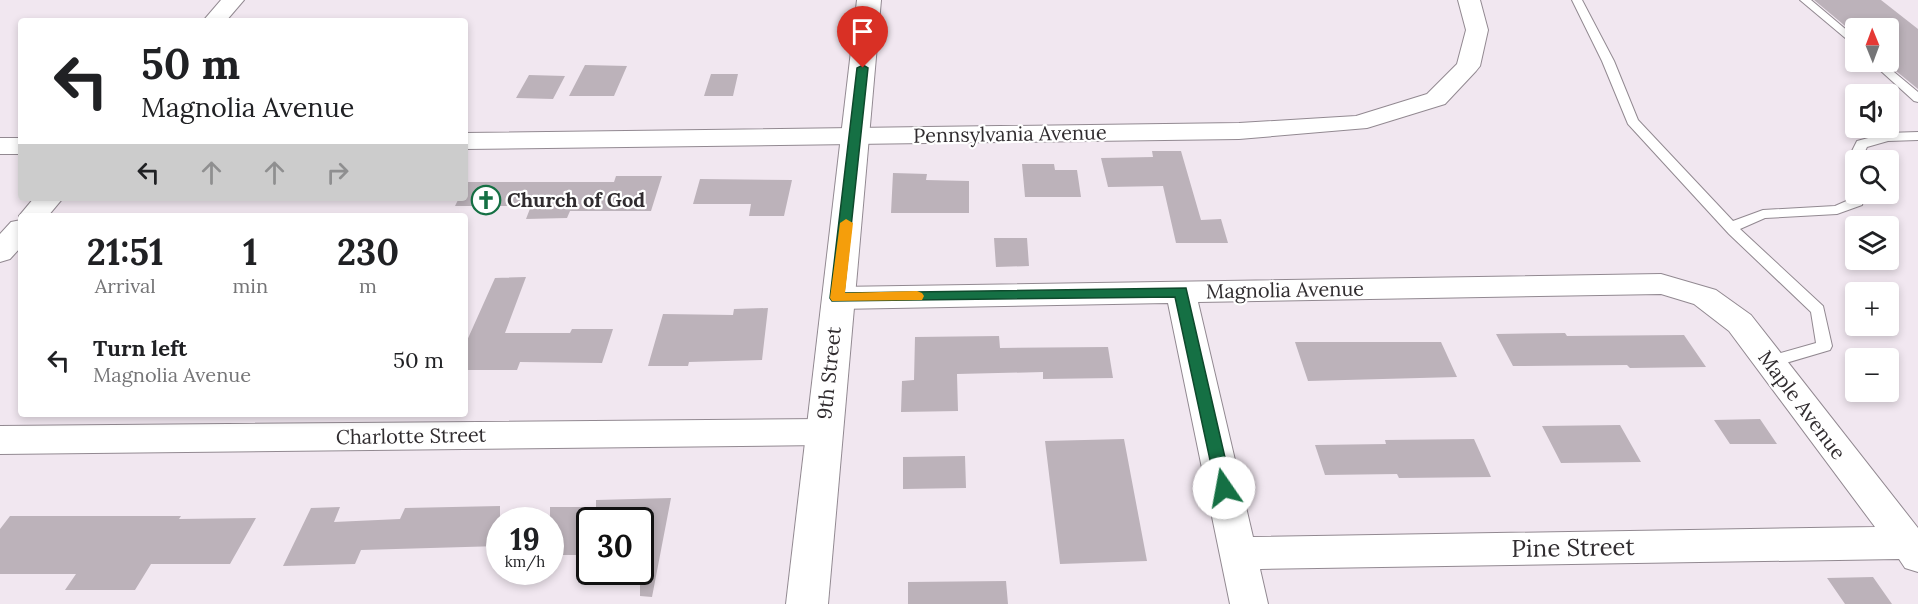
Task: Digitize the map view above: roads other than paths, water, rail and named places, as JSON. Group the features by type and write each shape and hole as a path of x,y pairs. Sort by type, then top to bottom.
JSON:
{"street":[{"path":"217,18 233,0"},
{"name":"9th Street","path":"807,604 822,432 857,136 869,0"},
{"name":"Pennsylvania Avenue","path":"468,141 1239,131 1358,123 1436,99 1468,66 1477,30 1468,0"},
{"path":"0,146 18,146"},
{"path":"36,213 46,201"},
{"path":"0,252 18,232"},
{"name":"Magnolia Avenue","path":"837,298 1661,285"},
{"name":"Maple Avenue","path":"1661,285 1705,297 1740,323 1913,549"},
{"path":"1181,292 1239,553 1248,604"},
{"name":"Charlotte Street","path":"0,440 822,432"},
{"name":"Pine Street","path":"1239,553 1913,549"}],"lane":[{"path":"1577,0 1608,61 1632,121 1731,227 1818,310 1824,346 1769,362"},
{"path":"1805,0 1845,35"},
{"path":"1888,72 1918,98"},
{"path":"1859,150 1862,144 1887,138 1918,136"},
{"path":"1731,227 1763,214 1838,210 1852,204"}],"place":[{"name":"Church of God","path":"486,200"}]}
